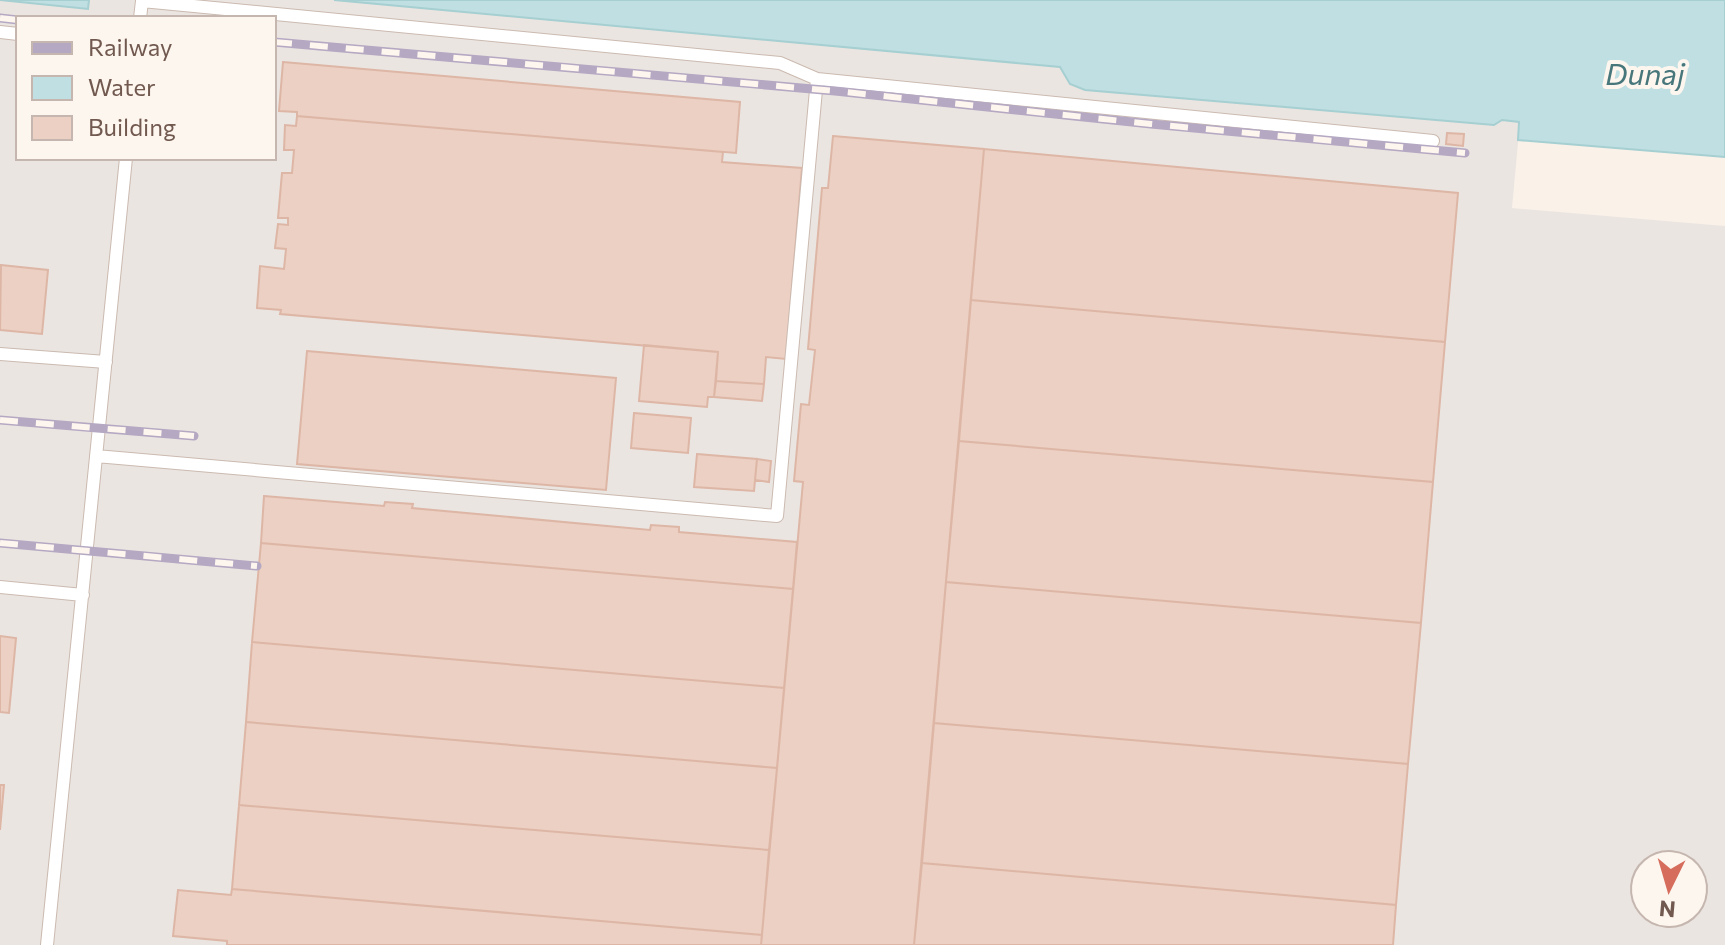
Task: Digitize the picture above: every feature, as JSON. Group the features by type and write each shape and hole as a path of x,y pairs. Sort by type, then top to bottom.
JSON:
{"lane":[{"path":"140,16 142,1 268,12 780,63 817,79 1433,141"},
{"path":"96,456 777,516 817,79"},
{"path":"47,945 126,160"},
{"path":"0,354 106,362"},
{"path":"0,587 83,595"}],"shaded area":[{"path":"0,0 87,9 89,0 334,0 1060,67 1070,84 1520,122 1512,208 1725,226 1725,945 0,945"}],"water":[{"path":"0,0 89,0 88,9"},
{"name":"Dunaj","path":"334,0 1725,0 1725,157 1518,140 1519,122 1502,120 1494,125 1085,90 1070,84 1060,67"}],"building":[{"path":"283,62 740,102 736,153 297,116 297,112 279,111"},
{"path":"297,116 723,152 722,162 802,168 786,359 766,357 764,384 716,381 718,352 280,314 281,310 257,308 260,266 284,269 286,249 275,248 278,224 288,225 288,218 278,218 282,173 292,173 294,150 284,150 285,125 296,126"},
{"path":"1447,133 1464,134 1463,146 1446,144"},
{"path":"833,136 984,149 914,945 761,945 803,482 794,481 801,404 809,405 815,350 808,349 822,188 828,188"},
{"path":"984,149 1458,193 1445,342 971,300"},
{"path":"1,265 48,270 42,334 0,330"},
{"path":"971,300 1445,342 1433,482 959,441"},
{"path":"644,345 718,352 714,397 708,397 707,407 639,401"},
{"path":"307,351 616,378 606,490 297,464"},
{"path":"716,381 764,384 762,401 714,397"},
{"path":"634,413 691,418 688,453 631,448"},
{"path":"959,441 1433,482 1421,623 946,582"},
{"path":"697,454 757,459 754,491 694,487"},
{"path":"757,459 771,461 769,482 755,480"},
{"path":"264,496 384,506 385,502 413,504 412,508 650,530 651,525 679,527 679,532 797,542 793,589 261,543"},
{"path":"261,543 793,589 784,688 252,642"},
{"path":"946,582 1421,623 1408,764 934,723"},
{"path":"0,636 16,638 9,713 0,712"},
{"path":"252,642 784,688 777,768 246,722"},
{"path":"246,722 777,768 769,850 239,805"},
{"path":"934,723 1408,764 1396,905 922,863"},
{"path":"0,785 4,785 0,830"},
{"path":"239,805 769,850 762,935 232,889"},
{"path":"922,863 1396,905 1393,945 914,945"},
{"path":"232,889 762,935 761,945 227,945 227,941 173,936 178,890 231,895"}],"railway":[{"path":"0,18 16,20"},
{"path":"276,42 835,91 1465,153"},
{"path":"0,420 194,436"},
{"path":"0,543 257,566"}]}
